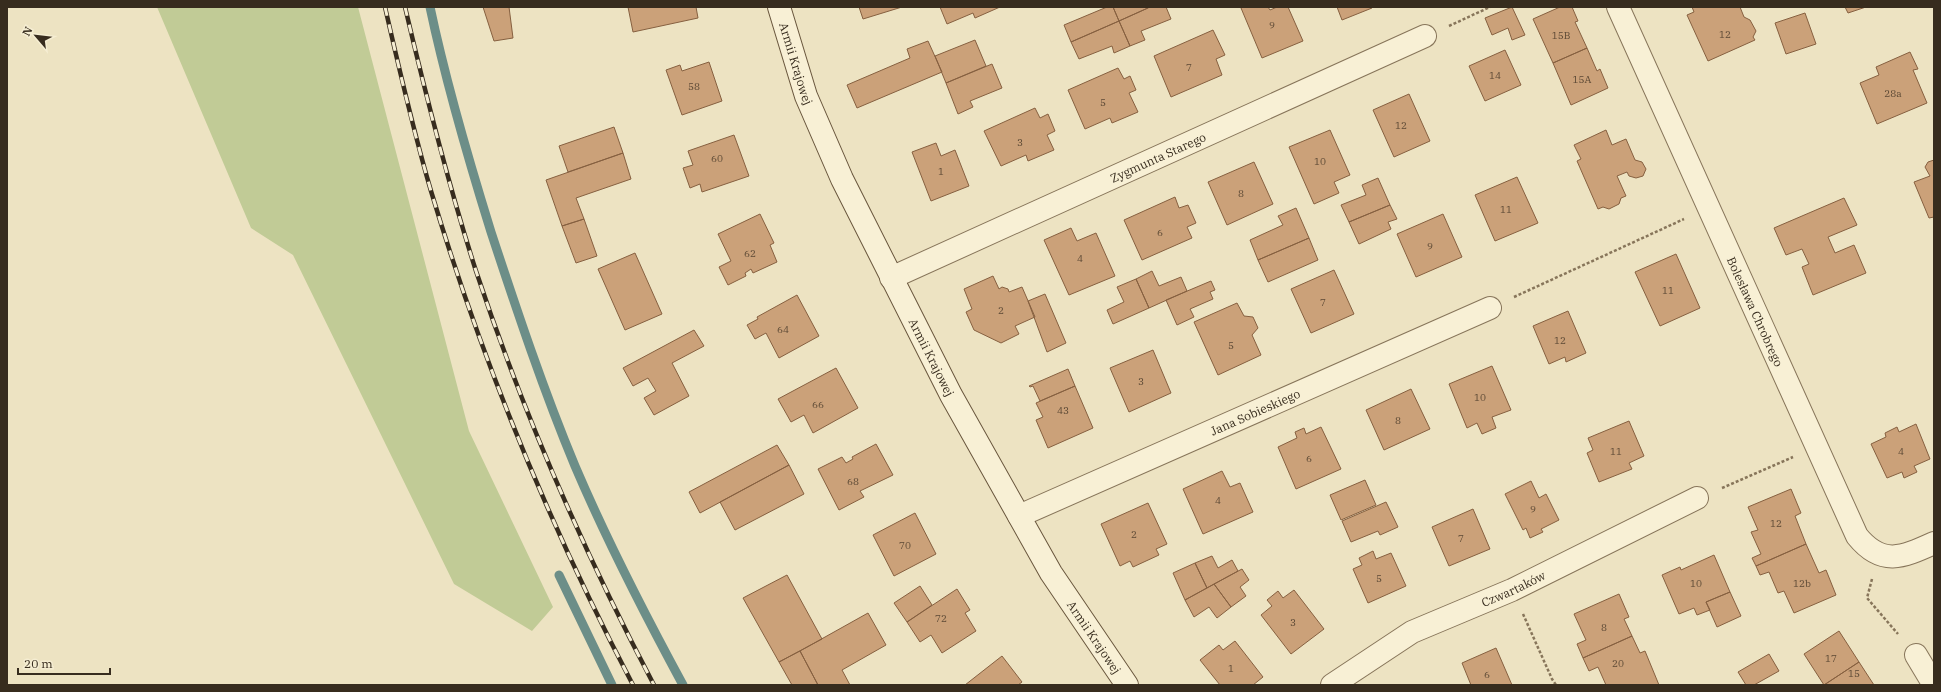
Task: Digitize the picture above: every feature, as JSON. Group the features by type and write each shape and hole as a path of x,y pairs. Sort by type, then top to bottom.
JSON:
{"street":[{"name":"Armii Krajowej","path":"779,7 806,96 842,179 951,395 1051,573 1127,685"},
{"name":"Bolesława Chrobrego","path":"1618,7 1857,536 1864,546 1878,555"},
{"name":"Zygmunta Starego","path":"891,278 1425,36"},
{"name":"Jana Sobieskiego","path":"1019,516 1490,308"},
{"name":"Czwartaków","path":"1332,685 1412,632 1512,590 1698,498"},
{"path":"1878,555 1891,557 1910,554 1934,543"},
{"path":"1916,655 1934,685"}],"path":[{"path":"1425,36 1490,7"},
{"path":"1490,308 1708,208"},
{"path":"1698,498 1817,447"},
{"path":"1878,555 1867,598 1916,655"},
{"path":"1512,590 1556,685"}],"green space":[{"path":"157,7 358,7 469,431 553,607 532,631 454,584 293,255 251,228"}],"building":[{"path":"483,7 509,7 513,38 494,41"},
{"path":"628,7 696,7 698,18 633,32"},
{"path":"859,7 902,7 863,19"},
{"path":"940,7 1000,7 975,18 973,13 947,24"},
{"path":"1107,7 1113,7 1119,21 1071,42 1064,25"},
{"path":"1113,7 1147,7 1148,8 1119,21"},
{"path":"1150,7 1166,7 1171,19 1141,31 1145,40 1130,46 1119,21"},
{"path":"1268,7 1270,10 1277,7 1288,7 1303,41 1262,58 1241,8"},
{"path":"1337,7 1371,7 1372,8 1342,20"},
{"path":"1512,7 1525,35 1512,40 1508,28 1492,35 1485,18"},
{"path":"1560,7 1572,7 1578,21 1575,22 1587,48 1553,63 1533,19"},
{"path":"1692,7 1740,7 1744,17 1750,20 1756,31 1753,37 1755,40 1708,61 1687,15 1694,12"},
{"path":"1845,7 1866,7 1848,13"},
{"path":"1805,13 1816,44 1786,54 1775,23"},
{"path":"1119,21 1130,46 1114,53 1112,46 1079,59 1071,42"},
{"path":"1213,30 1225,55 1216,59 1222,75 1171,97 1154,56"},
{"path":"975,40 986,66 946,83 935,56"},
{"path":"928,41 942,72 857,108 847,85 910,58 907,49"},
{"path":"1587,48 1597,71 1600,69 1608,88 1571,105 1553,63"},
{"path":"1505,50 1521,85 1485,101 1469,66"},
{"path":"1910,52 1918,69 1913,70 1927,103 1877,124 1860,83 1879,75 1876,67"},
{"path":"709,62 722,101 682,115 666,70 680,65 682,71"},
{"path":"992,64 1002,88 970,101 973,107 958,114 946,83"},
{"path":"1118,68 1124,79 1130,76 1136,90 1129,93 1138,112 1112,123 1110,118 1085,129 1068,90"},
{"path":"1409,94 1430,141 1394,157 1373,110"},
{"path":"1035,108 1040,118 1048,114 1055,131 1047,135 1054,150 1028,161 1026,155 1001,166 984,131"},
{"path":"614,127 623,153 568,172 559,146"},
{"path":"1330,130 1350,175 1334,182 1339,193 1314,204 1289,147"},
{"path":"1606,130 1612,145 1626,139 1635,160 1642,162 1646,169 1643,176 1636,178 1629,176 1627,172 1617,176 1626,196 1621,198 1619,204 1609,209 1603,207 1598,209 1577,161 1581,159 1574,145"},
{"path":"734,135 749,176 702,192 700,184 690,188 683,168 693,165 688,151"},
{"path":"936,143 941,156 955,150 969,186 931,201 912,152"},
{"path":"623,153 631,179 576,198 584,219 562,226 546,180"},
{"path":"1934,160 1934,217 1929,218 1914,182 1930,176 1925,167 1928,162"},
{"path":"1254,162 1273,204 1227,225 1208,182"},
{"path":"1517,177 1538,223 1495,241 1475,195"},
{"path":"1378,178 1390,205 1349,222 1341,205 1366,195 1362,185"},
{"path":"1175,197 1179,208 1188,205 1196,223 1187,227 1192,238 1142,260 1124,220"},
{"path":"1844,198 1857,225 1828,237 1835,253 1854,245 1866,273 1813,295 1802,267 1809,264 1802,249 1786,255 1774,228"},
{"path":"1390,205 1397,219 1388,222 1391,229 1359,244 1349,222"},
{"path":"1296,208 1309,238 1258,260 1250,240 1283,225 1278,216"},
{"path":"760,214 774,243 770,245 777,262 753,273 751,269 745,273 746,276 728,285 719,267 731,261 718,234"},
{"path":"1443,214 1462,257 1416,277 1397,234"},
{"path":"584,219 597,256 576,263 562,226"},
{"path":"1071,228 1077,241 1096,233 1115,276 1069,295 1044,240"},
{"path":"1309,238 1318,260 1268,282 1258,260"},
{"path":"635,253 662,314 625,330 598,269"},
{"path":"1676,254 1700,308 1660,326 1635,272"},
{"path":"1334,270 1354,314 1311,333 1291,289"},
{"path":"1152,271 1159,286 1181,277 1187,291 1149,308 1136,279"},
{"path":"993,276 999,289 1002,287 1008,289 1009,292 1022,287 1035,317 1015,326 1019,334 1001,343 974,330 966,312 972,309 964,289"},
{"path":"1136,279 1149,308 1113,324 1107,310 1124,302 1117,287"},
{"path":"1211,281 1215,290 1210,292 1213,299 1190,309 1194,317 1177,325 1166,300"},
{"path":"1045,294 1066,343 1047,352 1028,301"},
{"path":"797,295 819,336 779,358 766,333 755,339 747,325 758,319 757,317"},
{"path":"1237,303 1244,316 1253,317 1258,328 1252,335 1261,355 1218,375 1194,322"},
{"path":"1568,311 1586,353 1566,362 1565,357 1549,364 1533,326"},
{"path":"694,330 704,346 672,363 689,396 654,415 644,398 656,391 648,378 633,386 623,368"},
{"path":"1153,350 1171,393 1129,412 1110,368"},
{"path":"1492,366 1511,410 1492,417 1496,428 1482,434 1477,423 1467,428 1449,384"},
{"path":"836,368 858,408 813,433 804,415 791,422 778,399"},
{"path":"1068,369 1075,386 1040,401 1033,386 1029,386"},
{"path":"1075,386 1093,428 1048,448 1036,420 1043,417 1036,403"},
{"path":"1411,389 1430,429 1384,450 1366,410"},
{"path":"1629,421 1644,456 1629,463 1632,469 1599,482 1587,453 1593,450 1588,438"},
{"path":"1916,424 1930,459 1914,466 1917,472 1904,478 1902,472 1887,478 1871,444 1886,437 1885,433 1897,427 1899,432"},
{"path":"1321,427 1341,469 1296,489 1278,447 1297,438 1295,432 1304,428 1306,434"},
{"path":"876,444 893,475 860,491 864,497 839,510 818,469 842,457 846,463 853,459 852,457"},
{"path":"777,445 789,465 700,513 689,492"},
{"path":"789,465 804,494 735,530 720,502"},
{"path":"1222,471 1230,487 1240,483 1253,512 1203,534 1183,489"},
{"path":"1365,480 1376,505 1341,520 1330,495"},
{"path":"1531,481 1539,498 1546,494 1559,520 1541,529 1543,532 1530,538 1526,528 1523,530 1505,494"},
{"path":"1791,489 1801,513 1795,516 1806,544 1756,566 1752,558 1761,554 1751,532 1758,530 1748,507"},
{"path":"1386,502 1398,527 1380,535 1378,531 1351,542 1342,521"},
{"path":"1148,503 1167,544 1156,549 1159,555 1133,567 1130,561 1120,566 1101,524"},
{"path":"1473,509 1490,549 1449,566 1432,527"},
{"path":"915,513 936,554 894,576 873,535"},
{"path":"1806,544 1819,573 1826,570 1836,595 1794,613 1784,591 1778,593 1769,572 1760,575 1756,566"},
{"path":"1373,551 1376,559 1391,553 1406,586 1368,603 1353,569 1362,565 1359,558"},
{"path":"1714,555 1730,592 1706,602 1710,610 1697,615 1694,608 1679,614 1662,575 1680,567 1681,570"},
{"path":"1212,556 1218,568 1232,560 1238,571 1207,588 1195,563"},
{"path":"1195,563 1207,588 1185,600 1173,573"},
{"path":"1242,569 1249,580 1240,587 1246,596 1231,607 1214,584"},
{"path":"787,575 822,639 779,662 743,598"},
{"path":"1214,584 1231,607 1217,618 1209,607 1194,617 1185,600"},
{"path":"920,586 932,605 907,622 894,603"},
{"path":"957,589 970,610 965,613 976,631 942,653 931,635 920,642 907,622"},
{"path":"1294,590 1324,629 1291,654 1261,615 1272,606 1267,600 1278,591 1283,598"},
{"path":"1730,592 1741,616 1717,627 1706,602"},
{"path":"1619,594 1629,617 1624,619 1632,636 1583,658 1577,644 1586,640 1574,614"},
{"path":"868,613 886,645 842,670 850,685 818,685 800,651"},
{"path":"1839,631 1859,662 1824,685 1804,654"},
{"path":"1632,636 1640,653 1645,651 1659,685 1606,685 1598,667 1589,671 1583,658"},
{"path":"1235,641 1263,677 1253,685 1220,685 1200,660 1219,645 1223,650"},
{"path":"1496,648 1512,685 1471,685 1462,663"},
{"path":"800,651 818,685 792,685 779,662"},
{"path":"1769,654 1779,671 1754,685 1746,685 1738,672"},
{"path":"1002,656 1022,682 1018,685 965,685"},
{"path":"1859,662 1874,685 1824,685"}],"waterway":[{"path":"430,7 450,92 482,204 541,379 575,466 600,522 640,604 683,685"},
{"path":"559,575 612,685"}],"railway":[{"path":"385,7 406,99 424,168 472,318 495,380 546,504 633,685"},
{"path":"405,7 429,107 447,173 476,271 494,324 556,481 579,533 654,685"}]}
